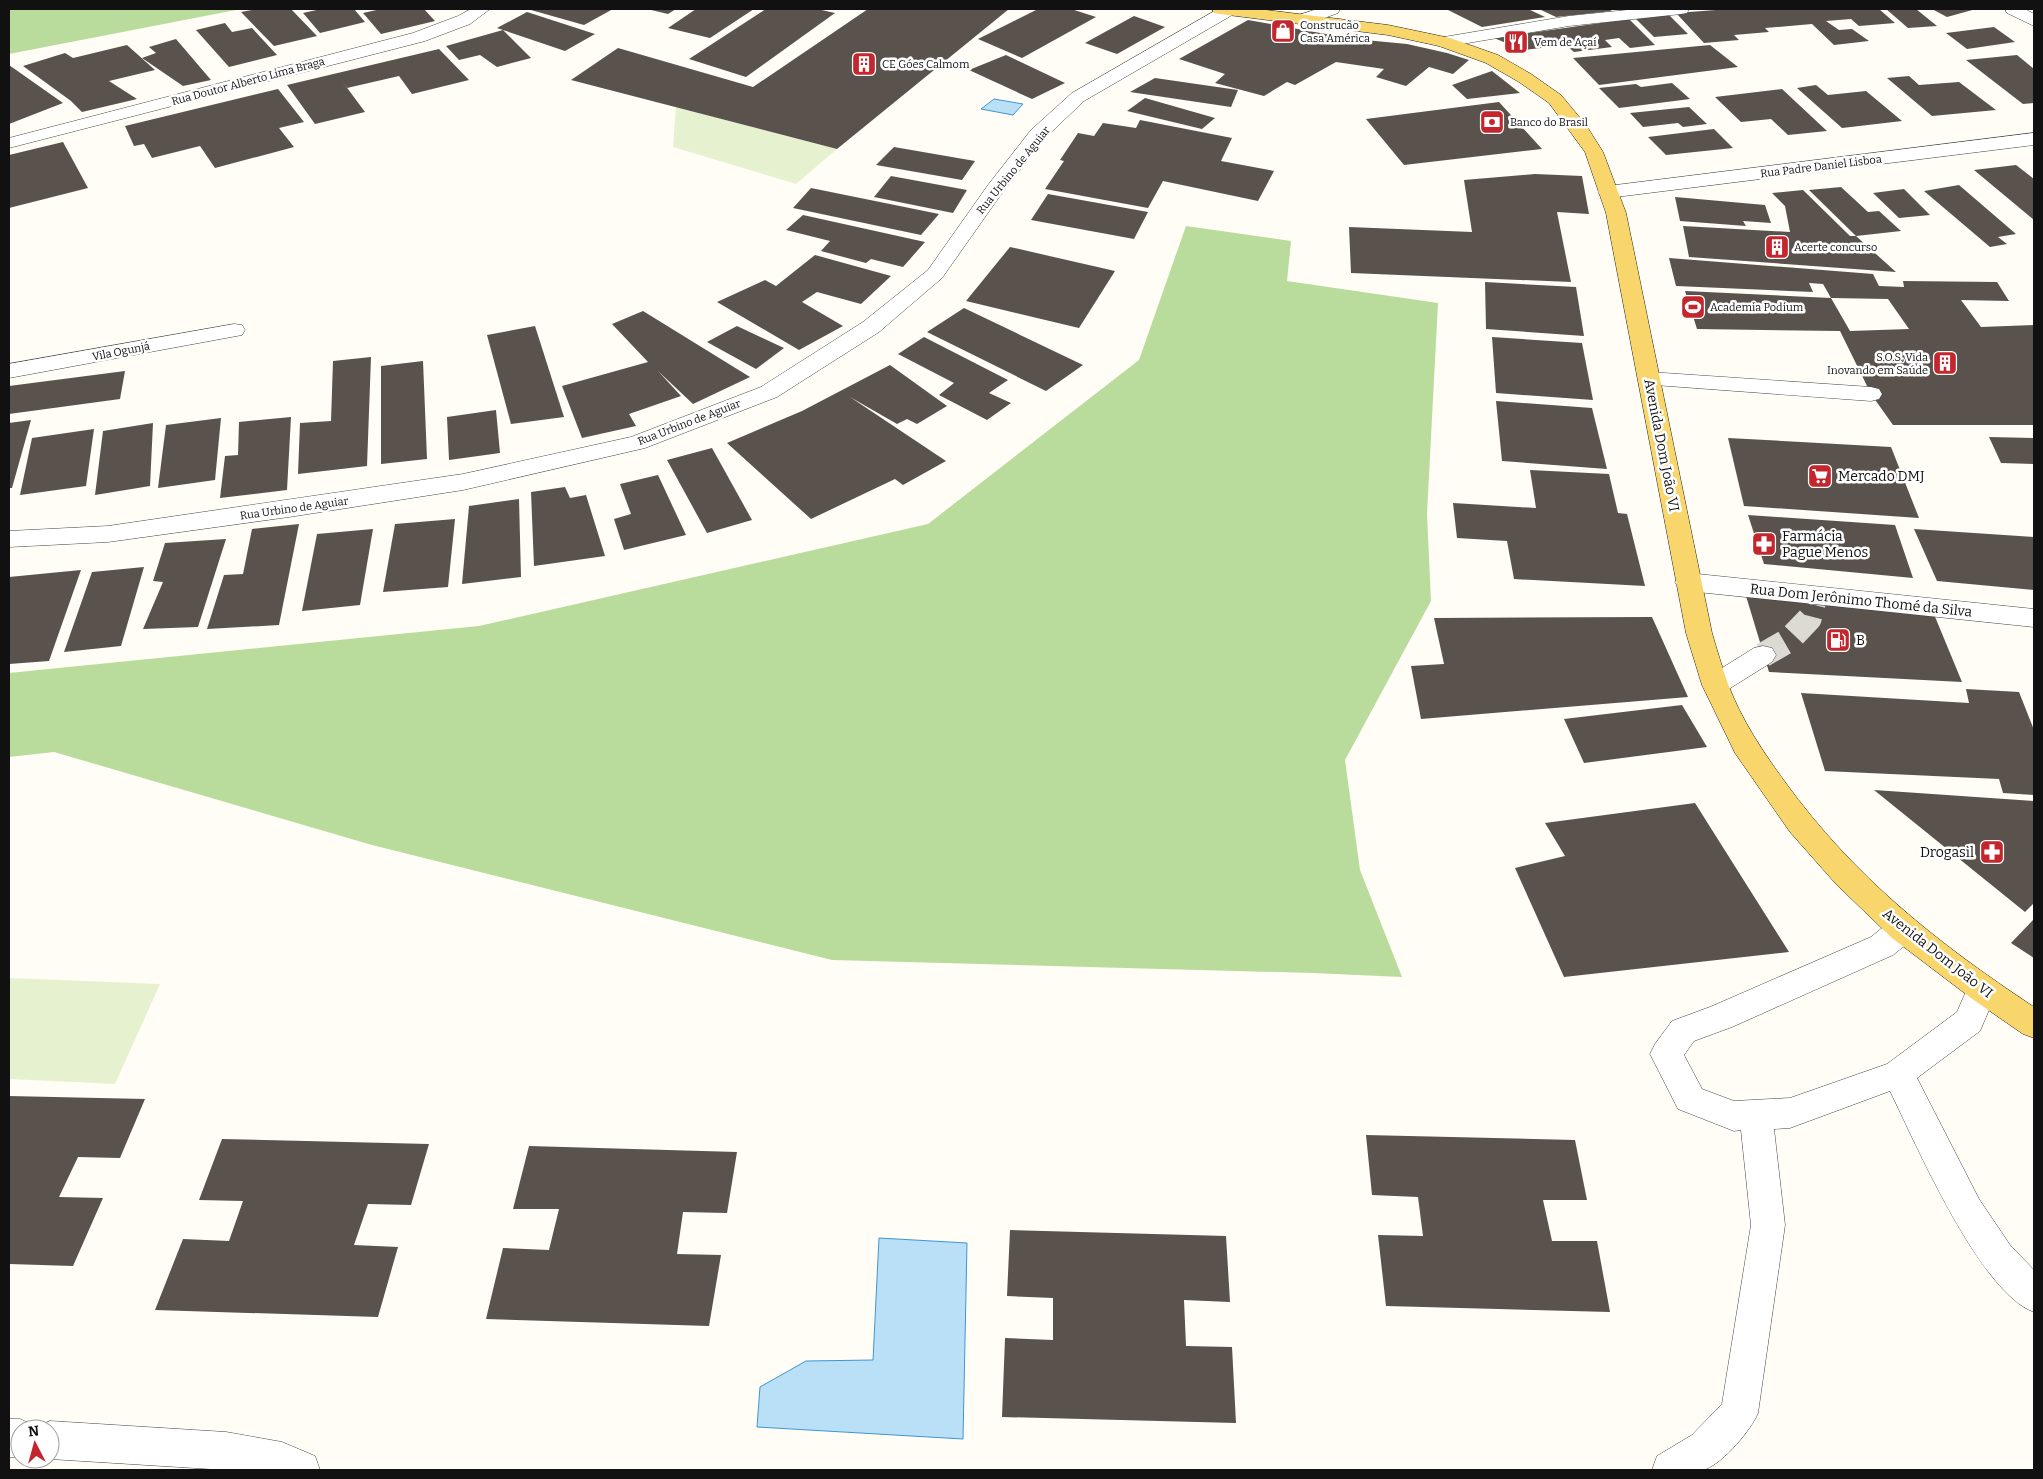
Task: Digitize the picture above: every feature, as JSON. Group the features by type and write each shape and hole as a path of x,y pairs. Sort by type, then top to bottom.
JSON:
{"main road":[{"name":"Avenida Dom João VI","path":"1224,9 1388,30 1444,42 1492,59 1525,78 1555,99 1579,129 1594,152 1616,213 1650,379 1688,582 1700,633 1715,685 1749,753 1800,824 1846,876 1903,929 1982,989 2034,1024"}],"street":[{"name":"Rua Doutor Alberto Lima Braga","path":"10,143 419,37 464,20 482,9"},
{"name":"Rua Urbino de Aguiar","path":"9,539 108,534 462,482 637,442 769,392 871,328 935,274 995,189 1038,134 1078,97 1224,9"},
{"path":"1305,19 1332,9"},
{"path":"1444,42 1569,21 1681,9"},
{"path":"2013,9 2034,21"},
{"name":"Rua Padre Daniel Lisboa","path":"1608,192 2034,139"},
{"name":"Vila Ogunjá","path":"9,371 234,330"},
{"path":"1650,379 1871,394"},
{"name":"Rua Dom Jerônimo Thomé da Silva","path":"1688,582 1814,598 2034,618"},
{"path":"1715,685 1763,655"},
{"path":"1903,929 1882,946 1683,1031 1666,1054 1690,1099 1734,1116 1790,1113 1898,1074 1969,1021 1982,989"},
{"path":"1898,1074 1967,1210 1998,1256 2034,1295"},
{"path":"1671,1470 1705,1448 1739,1412 1768,1225 1756,1116"},
{"path":"60,1441 226,1451 282,1460 301,1470"}],"green space":[{"path":"9,9 241,9 9,54"},
{"path":"676,107 837,149 796,184 673,147"},
{"path":"1186,226 1291,241 1287,281 1438,303 1427,514 1431,601 1345,760 1360,870 1402,977 832,960 372,845 54,752 9,757 9,673 479,626 928,524 1139,360"},
{"path":"9,978 160,984 115,1084 9,1079"}],"water":[{"path":"994,99 1023,104 1013,115 981,109"},
{"path":"879,1238 967,1243 963,1439 757,1427 760,1387 806,1361 873,1360"}],"building":[{"path":"257,9 291,9 317,36 274,46 241,12"},
{"path":"321,9 354,9 365,22 320,33 303,13"},
{"path":"381,9 424,9 435,21 381,34 363,13"},
{"path":"613,9 584,25 531,10"},
{"path":"647,9 676,9 668,14"},
{"path":"696,9 754,9 710,38 668,28"},
{"path":"766,9 817,9 835,13 746,77 689,59"},
{"name":"CE Góes Calmom","path":"868,9 1009,9 837,149 571,80 618,48 753,87"},
{"path":"1038,9 1071,9 1096,17 1022,58 978,39"},
{"path":"1446,9 1528,9 1545,17 1482,27"},
{"path":"1539,9 1608,9 1612,11 1556,17"},
{"path":"1729,9 1879,9 1895,23 1859,26 1851,19 1826,21 1839,30 1852,29 1869,41 1834,45 1812,24 1765,28 1769,32 1734,35 1739,40 1704,43 1676,13"},
{"path":"1886,9 1916,9 1937,26 1908,28"},
{"path":"1932,9 1976,9 1947,17"},
{"path":"527,12 595,34 565,51 497,28"},
{"path":"1669,15 1688,34 1654,37 1635,18"},
{"path":"1134,16 1165,27 1117,54 1085,43"},
{"path":"1629,19 1655,45 1630,48 1619,38 1605,40 1612,47 1574,52 1566,45 1523,50 1494,38"},
{"path":"1248,20 1354,39 1407,44 1469,60 1453,74 1429,67 1406,86 1376,77 1384,69 1336,62 1295,85 1287,82 1264,96 1215,83 1225,74 1179,59"},
{"path":"225,23 232,32 252,28 277,55 229,67 196,30"},
{"path":"1994,27 2015,42 1967,49 1946,33"},
{"path":"503,30 531,58 497,67 480,55 459,60 446,46"},
{"path":"176,39 211,80 183,86 142,58 156,53 149,47"},
{"path":"127,45 155,70 109,81 137,99 82,112 71,101 23,66 65,53 73,58"},
{"path":"1710,45 1738,67 1599,85 1573,58"},
{"path":"439,49 469,80 412,94 399,76 347,88 365,112 315,124 287,85"},
{"path":"1006,55 1065,83 1032,99 969,70"},
{"path":"2017,55 2034,69 2034,103 2023,104 1966,60"},
{"path":"9,65 63,103 9,124"},
{"path":"1492,71 1520,93 1467,99 1452,85"},
{"path":"1909,76 1919,85 1959,82 1996,110 1932,116 1887,78"},
{"path":"1155,78 1238,90 1231,107 1130,92"},
{"path":"1672,83 1690,99 1619,108 1599,88 1636,84 1641,87"},
{"path":"1816,85 1828,95 1866,91 1902,121 1842,128 1797,88"},
{"path":"278,89 304,122 279,128 294,147 215,168 200,146 152,158 144,144 134,146 125,126"},
{"path":"1782,89 1827,131 1788,135 1771,119 1741,122 1715,97"},
{"path":"1145,98 1215,118 1202,129 1127,111"},
{"path":"1499,102 1542,149 1404,165 1366,119"},
{"path":"1689,107 1707,124 1683,127 1678,123 1643,127 1630,113"},
{"path":"1140,120 1232,138 1221,161 1274,171 1258,201 1163,181 1148,208 1045,189 1064,161 1060,160 1078,133 1094,136 1103,123 1136,128"},
{"path":"1714,129 1733,148 1666,155 1648,137"},
{"path":"63,142 88,188 9,208 9,155"},
{"path":"894,147 975,161 962,180 876,165"},
{"path":"2016,165 2034,179 2034,220 1974,170"},
{"path":"1535,174 1582,176 1589,214 1557,212 1571,282 1351,273 1349,227 1472,232 1464,180"},
{"path":"891,176 967,190 953,213 874,197"},
{"path":"1959,185 2016,234 1998,237 2007,244 1990,247 1924,191"},
{"path":"1841,187 1868,212 1879,211 1901,231 1856,236 1809,190"},
{"path":"811,188 939,214 921,235 793,208"},
{"path":"1904,189 1930,215 1899,218 1873,193"},
{"name":"Acerte concurso","path":"1803,190 1850,236 1856,236 1896,272 1689,257 1683,226 1790,232 1785,206 1772,193"},
{"path":"1048,194 1148,212 1134,239 1031,220"},
{"path":"1675,197 1765,205 1771,223 1743,221 1746,226 1680,221"},
{"path":"803,215 925,242 903,267 871,259 866,263 821,251 830,241 786,230"},
{"path":"1010,247 1115,271 1079,328 966,301"},
{"path":"815,255 891,276 861,304 817,292 802,302 843,326 799,350 717,302 765,280 776,286"},
{"path":"1669,258 1873,274 1879,286 1904,287 1903,281 1997,282 2009,301 1961,300 1981,327 2034,325 2034,425 1893,425 1871,394 1840,331 1697,329 1685,291 1831,298 1823,284 1809,283 1813,292 1676,286","holes":["1831,298 1888,299 1909,329 1850,331"]},
{"path":"1485,282 1576,287 1584,336 1486,329"},
{"path":"964,308 1083,365 1046,391 927,332"},
{"path":"643,311 750,377 693,404 658,371 681,396 629,414 636,426 582,438 562,386 648,362 612,324"},
{"path":"535,326 564,417 511,424 487,335"},
{"path":"737,326 784,348 756,369 707,342"},
{"path":"924,337 1008,380 989,393 1011,403 987,420 939,395 954,383 898,354"},
{"path":"1492,337 1582,343 1593,400 1496,393"},
{"path":"371,357 367,466 298,474 300,423 331,421 333,361"},
{"path":"423,361 427,459 381,464 381,366"},
{"path":"890,365 947,406 917,424 907,419 897,424 850,397 946,461 903,485 895,479 811,519 727,443 802,411"},
{"path":"125,371 120,399 9,414 9,386"},
{"path":"1496,401 1592,408 1607,469 1502,461"},
{"path":"496,410 500,453 449,460 447,417"},
{"path":"291,417 287,490 220,498 225,456 238,455 239,422"},
{"path":"221,418 215,480 158,488 166,425"},
{"path":"31,420 12,488 9,488 9,423"},
{"path":"153,423 150,486 95,495 103,431"},
{"path":"94,429 86,486 20,495 32,438"},
{"path":"1989,437 2034,438 2034,464 2001,463"},
{"name":"Mercado DMJ","path":"1728,438 1891,447 1919,518 1744,506"},
{"path":"712,448 752,520 707,533 667,460"},
{"path":"1530,470 1609,474 1618,513 1627,514 1645,586 1514,579 1507,541 1457,538 1453,503 1536,508"},
{"path":"658,475 686,535 624,550 614,519 631,514 620,484"},
{"path":"565,487 570,498 586,495 605,556 534,566 531,492"},
{"path":"519,499 521,577 462,584 469,506"},
{"path":"1748,515 1895,525 1913,578 1764,564"},
{"path":"455,519 448,587 383,592 395,524"},
{"path":"299,524 279,625 207,629 224,575 243,574 252,529"},
{"path":"373,529 360,605 302,611 317,534"},
{"path":"1914,529 2034,537 2034,590 1937,581"},
{"path":"226,539 198,627 143,629 163,582 153,581 165,543"},
{"path":"144,567 121,646 64,652 92,572"},
{"path":"81,570 49,661 9,664 9,577"},
{"path":"1746,596 1931,607 1962,682 1769,672"},
{"path":"1652,617 1688,697 1421,719 1411,666 1444,664 1434,618"},
{"path":"1966,689 2019,692 2034,730 2034,795 2003,793 1999,779 1825,771 1801,693 1969,703"},
{"path":"1682,705 1707,747 1584,763 1564,719"},
{"name":"Drogasil","path":"1874,790 2034,801 2034,903 2025,912"},
{"path":"1695,803 1789,952 1564,977 1515,868 1565,856 1545,823"},
{"path":"2034,919 2034,958 2011,943"},
{"path":"9,1096 145,1099 120,1158 78,1157 59,1197 103,1198 73,1266 9,1264"},
{"path":"1366,1135 1575,1140 1587,1200 1543,1200 1552,1241 1597,1241 1610,1312 1386,1306 1378,1235 1423,1236 1418,1197 1372,1195"},
{"path":"222,1139 429,1144 411,1205 368,1204 354,1245 398,1247 378,1317 155,1310 183,1239 229,1241 243,1201 199,1200"},
{"path":"529,1146 737,1152 727,1213 683,1212 677,1254 721,1255 709,1326 486,1319 503,1248 549,1250 559,1209 513,1209"},
{"path":"1010,1230 1226,1236 1230,1302 1184,1300 1186,1346 1232,1347 1236,1423 1002,1417 1005,1338 1053,1340 1053,1298 1007,1296"}],"tunnel":[{"path":"1763,655 1789,640 1809,619 1814,600"}],"place":[{"name":"Construcão Casa América","path":"1283,31"},
{"name":"Vem de Açaí","path":"1516,42"},
{"name":"CE Góes Calmom","path":"864,64"},
{"name":"Banco do Brasil","path":"1492,122"},
{"name":"Acerte concurso","path":"1777,247"},
{"name":"Academia Podium","path":"1693,307"},
{"name":"S.O.S. Vida Inovando em Saúde","path":"1945,363"},
{"name":"Mercado DMJ","path":"1820,476"},
{"name":"Farmácia Pague Menos","path":"1764,544"},
{"name":"B","path":"1838,640"},
{"name":"Drogasil","path":"1992,852"}]}
